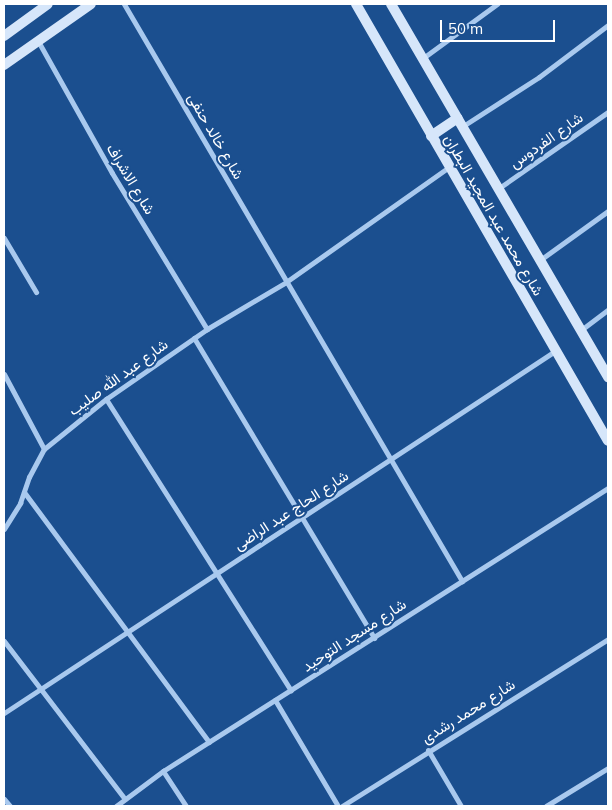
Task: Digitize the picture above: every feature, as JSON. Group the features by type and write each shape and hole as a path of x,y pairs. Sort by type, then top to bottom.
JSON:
{"street":[{"path":"4,36 48,4"},
{"path":"4,64 91,4"},
{"name":"شارع خالد حنفى","path":"124,4 462,581"},
{"name":"شارع محمد عبد المجيد البطران","path":"356,4 608,441"},
{"name":"شارع محمد عبد المجيد البطران","path":"391,4 608,377"},
{"path":"423,58 496,4"},
{"path":"431,136 461,122 539,77 608,25"},
{"name":"شارع الاشراف","path":"38,41 112,173 207,329"},
{"name":"شارع الفردوس","path":"499,188 608,112"},
{"name":"شارع عبد الله صليب","path":"4,530 44,449 106,399 207,329 286,282 449,167"},
{"path":"540,260 608,211"},
{"path":"4,238 36,292"},
{"path":"581,330 608,310"},
{"path":"194,338 374,638"},
{"name":"شارع الحاج عبد الراضى","path":"4,713 555,351"},
{"path":"4,374 44,449"},
{"path":"106,399 291,690"},
{"name":"شارع مسجد التوحيد","path":"116,806 163,771 608,488"},
{"path":"24,492 130,631 209,742"},
{"name":"شارع محمد رشدى","path":"340,806 608,639"},
{"path":"4,642 124,799"},
{"path":"275,700 340,806"},
{"path":"428,750 461,806"},
{"path":"546,806 608,768"},
{"path":"163,771 186,806"},
{"path":"4,799 10,806"}]}
